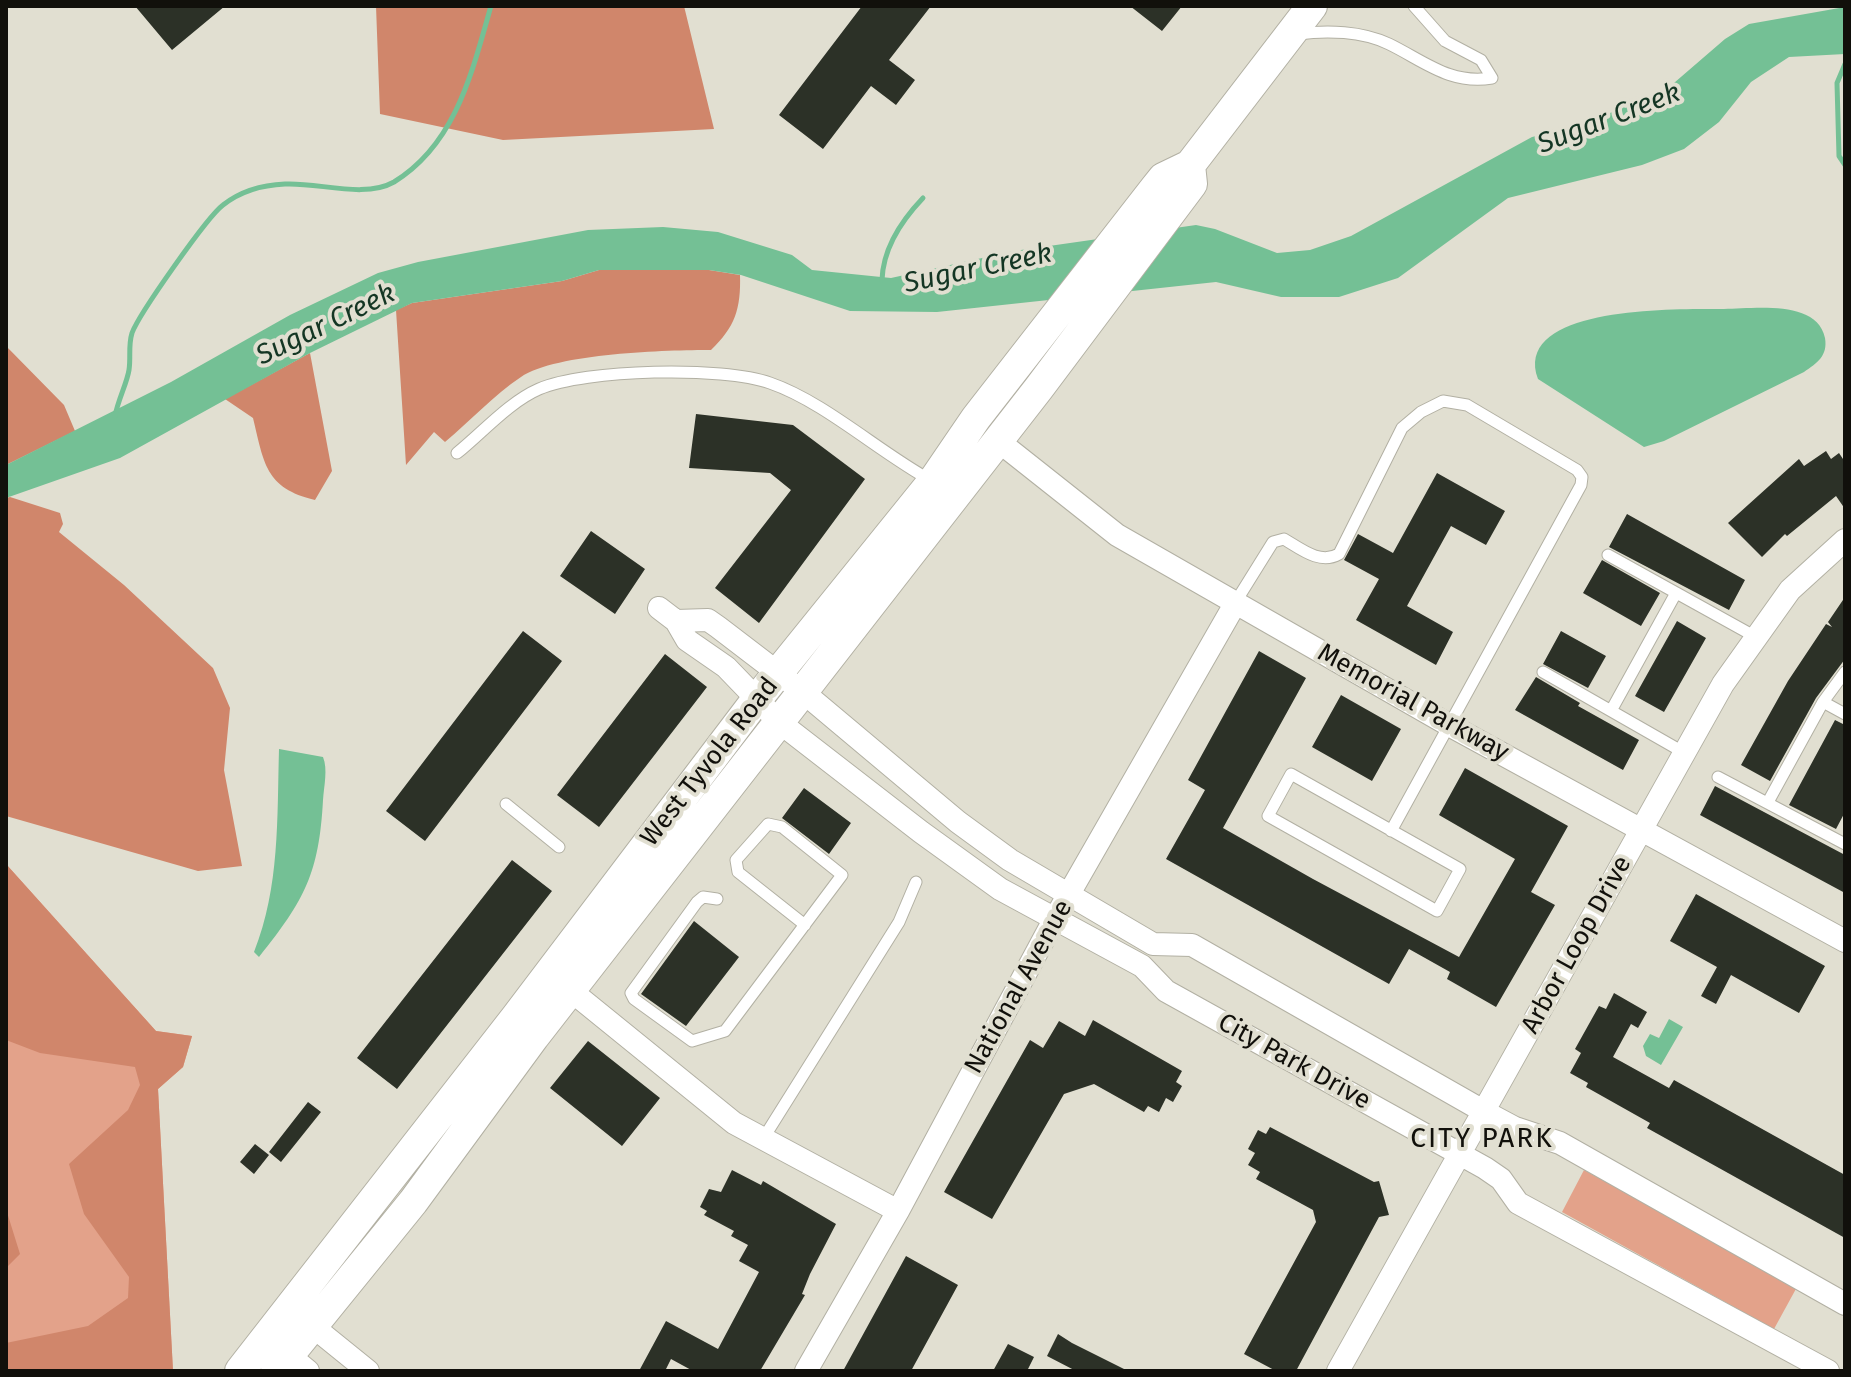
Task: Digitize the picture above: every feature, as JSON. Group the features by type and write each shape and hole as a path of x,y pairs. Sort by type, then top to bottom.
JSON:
{"main road":[{"name":"West Tyvola Road","path":"301,1316 413,1202 570,990 1075,338 1297,19"},
{"name":"West Tyvola Road","path":"240,1371 285,1358 301,1316 516,1017 757,699 933,481 1036,341 1163,178 1191,174"}],"street":[{"name":"Memorial Parkway","path":"997,440 1117,535 1449,725 1845,941"},
{"name":"Arbor Loop Drive","path":"1338,1371 1683,752 1754,636 1790,590 1845,540"},
{"name":"National Avenue","path":"806,1371 898,1211 1054,920 1235,604"},
{"name":"City Park Drive","path":"1828,1371 1518,1203 1501,1179 1460,1154 1166,991 1142,966 1000,889 933,842 779,722 726,667 687,640 667,615 708,620 803,692 958,822 1010,860 1069,895 1153,944 1192,945 1485,1112 1515,1128 1560,1143 1845,1304"},
{"path":"570,990 734,1123 898,1211"},
{"path":"301,1316 368,1371"}],"lane":[{"path":"1297,19 1318,31 1355,34 1387,43 1451,77 1492,78 1481,60 1445,41 1414,6"},
{"path":"457,453 539,389 591,378 719,372 770,383 845,425 933,481"},
{"path":"1235,604 1273,542 1284,539 1319,558 1330,559 1339,554 1402,428 1421,412 1443,401 1467,405 1577,470 1582,477 1581,485 1391,831"},
{"path":"1608,555 1754,636"},
{"path":"1612,709 1676,593"},
{"path":"1543,672 1683,752"},
{"path":"1768,802 1823,702 1845,672"},
{"path":"1823,702 1845,714"},
{"path":"1291,774 1391,831 1460,869 1437,911 1268,816 1291,774"},
{"path":"1718,777 1844,842"},
{"path":"506,804 559,847"},
{"path":"933,842 958,822"},
{"path":"717,899 703,897 697,902 631,993 634,999 692,1041 725,1031 805,925 842,875 774,824 764,826 736,860 738,872 805,925"},
{"path":"763,1139 899,922 916,882"}],"shaded area":[{"path":"376,6 684,6 714,129 503,140 380,114"},
{"path":"599,270 709,270 740,275 735,317 711,350 613,354 537,369 501,392 445,442 434,432 406,465 396,310 412,303 562,281"},
{"path":"6,346 64,405 75,431 6,465"},
{"path":"310,353 332,471 315,500 298,495 276,481 264,461 253,418 225,399"},
{"path":"6,498 60,513 63,524 59,532 124,585 213,668 230,708 224,770 242,866 198,871 6,816"},
{"path":"6,864 156,1031 192,1036 183,1067 158,1089 173,1371 6,1371"},
{"path":"6,864 156,1031 192,1036 183,1067 158,1089 173,1371 6,1371 6,1343 88,1326 128,1298 129,1277 84,1214 69,1164 128,1110 140,1085 135,1067 40,1053 6,1040"},
{"path":"1584,1170 1797,1287 1774,1329 1562,1212"},
{"path":"6,1209 20,1254 6,1268"}],"water":[{"name":"Sugar Creek","path":"1845,7 1845,54 1789,57 1751,82 1719,122 1684,149 1642,165 1508,198 1398,278 1339,297 1281,297 1216,282 937,312 850,311 741,275 709,270 599,270 562,281 412,303 310,353 120,458 6,498 6,465 171,382 290,315 378,273 418,262 588,230 663,227 718,232 792,255 812,270 891,278 1014,251 1196,225 1215,229 1277,253 1310,250 1351,236 1532,137 1579,126 1667,89 1725,39 1749,24"},
{"path":"1767,308 1797,312 1810,317 1820,326 1825,344 1817,362 1804,372 1664,441 1644,447 1538,379 1537,354 1550,336 1574,324 1640,311"},
{"path":"279,749 323,757 325,772 321,825 307,884 288,919 259,957 254,952 269,903 276,852"},
{"path":"1669,1019 1683,1027 1661,1065 1646,1056 1643,1046 1650,1034 1659,1038"}],"building":[{"path":"135,6 225,6 172,50"},
{"path":"862,6 931,6 889,60 915,80 896,105 871,86 823,149 779,115"},
{"path":"1130,6 1182,6 1162,31"},
{"path":"696,414 793,425 865,479 759,623 715,588 791,490 770,473 689,468"},
{"path":"1826,451 1831,459 1839,453 1845,462 1845,509 1836,496 1787,536 1785,534 1762,557 1728,523 1799,459 1804,466"},
{"path":"1437,473 1505,511 1486,545 1451,526 1407,606 1453,632 1436,665 1356,620 1379,579 1344,560 1358,534 1393,553"},
{"path":"1627,514 1745,580 1729,610 1609,547"},
{"path":"591,531 645,569 615,614 560,576"},
{"path":"1602,560 1660,593 1641,626 1583,593"},
{"path":"1845,597 1845,659 1816,698 1770,781 1741,765 1788,681 1826,624 1832,627 1828,622"},
{"path":"1677,621 1706,638 1664,712 1635,696"},
{"path":"523,631 562,661 425,841 386,811"},
{"path":"1561,631 1606,656 1588,688 1543,664"},
{"path":"1259,651 1306,678 1223,828 1313,879 1459,957 1515,859 1439,815 1465,768 1568,826 1531,892 1555,905 1496,1007 1447,979 1450,972 1409,949 1389,984 1166,859 1205,790 1188,780"},
{"path":"665,654 707,687 599,827 557,795"},
{"path":"1536,677 1580,703 1578,706 1639,740 1623,770 1515,710"},
{"path":"1341,695 1401,729 1372,781 1312,747"},
{"path":"1835,720 1845,725 1845,812 1836,829 1789,805"},
{"path":"1715,786 1845,855 1845,893 1700,815"},
{"path":"804,788 851,823 829,854 782,818"},
{"path":"512,860 552,891 397,1089 357,1058"},
{"path":"1696,894 1825,966 1799,1013 1731,975 1716,1004 1701,996 1717,967 1670,941"},
{"path":"694,921 739,957 686,1026 641,994"},
{"path":"1614,993 1647,1012 1638,1028 1631,1024 1613,1057 1669,1088 1674,1080 1845,1175 1845,1238 1647,1128 1650,1123 1586,1087 1588,1083 1570,1073 1581,1053 1575,1049 1599,1006 1606,1009"},
{"path":"1093,1020 1182,1071 1176,1082 1182,1086 1173,1102 1166,1098 1159,1112 1148,1106 1144,1112 1094,1084 1064,1094 992,1219 944,1192 1030,1040 1043,1048 1059,1021 1085,1036"},
{"path":"588,1041 660,1098 622,1146 550,1088"},
{"path":"308,1102 321,1112 281,1162 269,1152"},
{"path":"1270,1127 1374,1182 1379,1181 1389,1215 1379,1217 1296,1371 1276,1371 1244,1354 1316,1222 1313,1210 1256,1179 1260,1172 1248,1165 1255,1153 1248,1149 1258,1130 1266,1134"},
{"path":"255,1144 269,1155 254,1174 240,1162"},
{"path":"732,1170 761,1185 763,1181 836,1224 810,1274 802,1294 805,1295 760,1371 693,1371 671,1359 665,1371 639,1371 666,1321 718,1349 759,1272 739,1261 748,1245 731,1236 734,1231 704,1215 707,1211 700,1207 709,1189 721,1192"},
{"path":"906,1256 958,1285 911,1371 843,1371"},
{"path":"1058,1334 1128,1371 1076,1371 1047,1356"},
{"path":"1008,1344 1034,1357 1027,1371 993,1371"}],"waterway":[{"path":"115,416 129,370 132,333 160,287 215,213 237,196 260,187 298,184 355,190 382,187 394,182 433,148 447,127 468,81 491,6"},
{"path":"1845,64 1837,83 1839,156 1845,165"},
{"path":"882,280 886,257 895,236 923,198"}],"district":[{"name":"CITY PARK","path":"1482,1139"}]}
